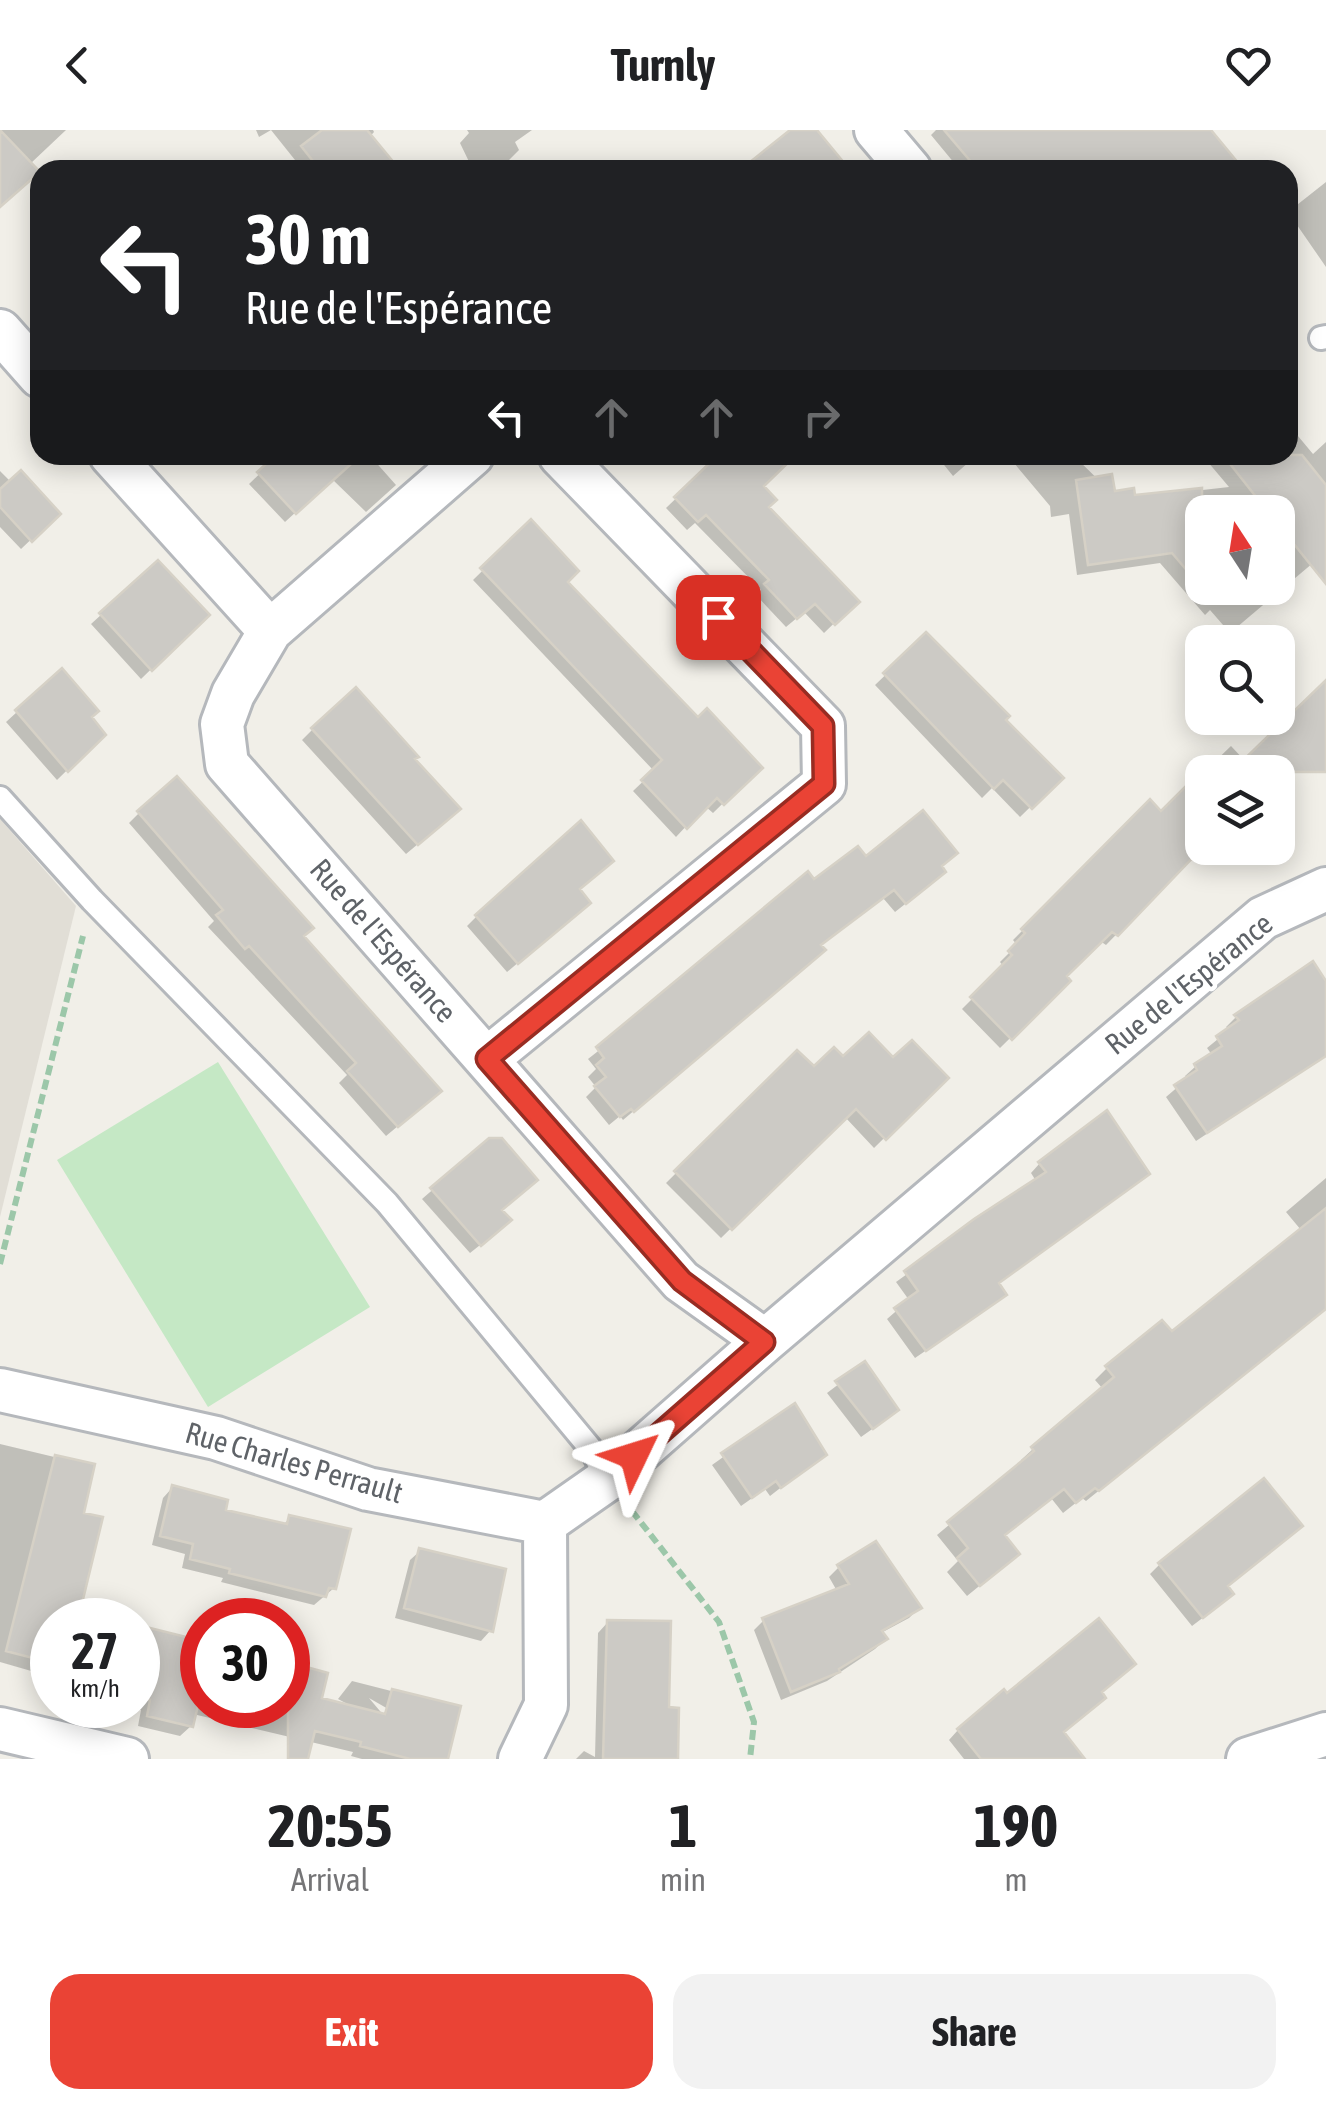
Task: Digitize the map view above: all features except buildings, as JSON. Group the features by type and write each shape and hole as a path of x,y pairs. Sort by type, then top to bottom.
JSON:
{"street":[{"path":"876,130 902,160"},
{"path":"0,331 30,365"},
{"path":"120,465 270,631"},
{"name":"Rue de l'Espérance","path":"461,465 270,631 233,694 222,724 226,764 682,1281 764,1342 1262,918 1326,889"},
{"path":"487,1059 824,784 823,726 570,465"},
{"path":"520,1759 546,1704 545,1522 608,1479 764,1342"},
{"name":"Rue Charles Perrault","path":"0,1390 216,1438 368,1488 545,1522"},
{"path":"0,1729 127,1759"},
{"path":"1248,1759 1326,1734"}],"lane":[{"path":"0,798 92,900 388,1203 591,1450 608,1479"}],"path":[{"path":"0,1264 92,900"},
{"path":"608,1479 719,1622 754,1722 750,1759"}],"shaded area":[{"path":"0,819 76,906 0,1217"}],"green space":[{"path":"218,1062 370,1307 208,1407 57,1160"}],"route":[{"path":"634,1456 764,1342 682,1281 487,1059 824,784 823,726 718,617"}]}
